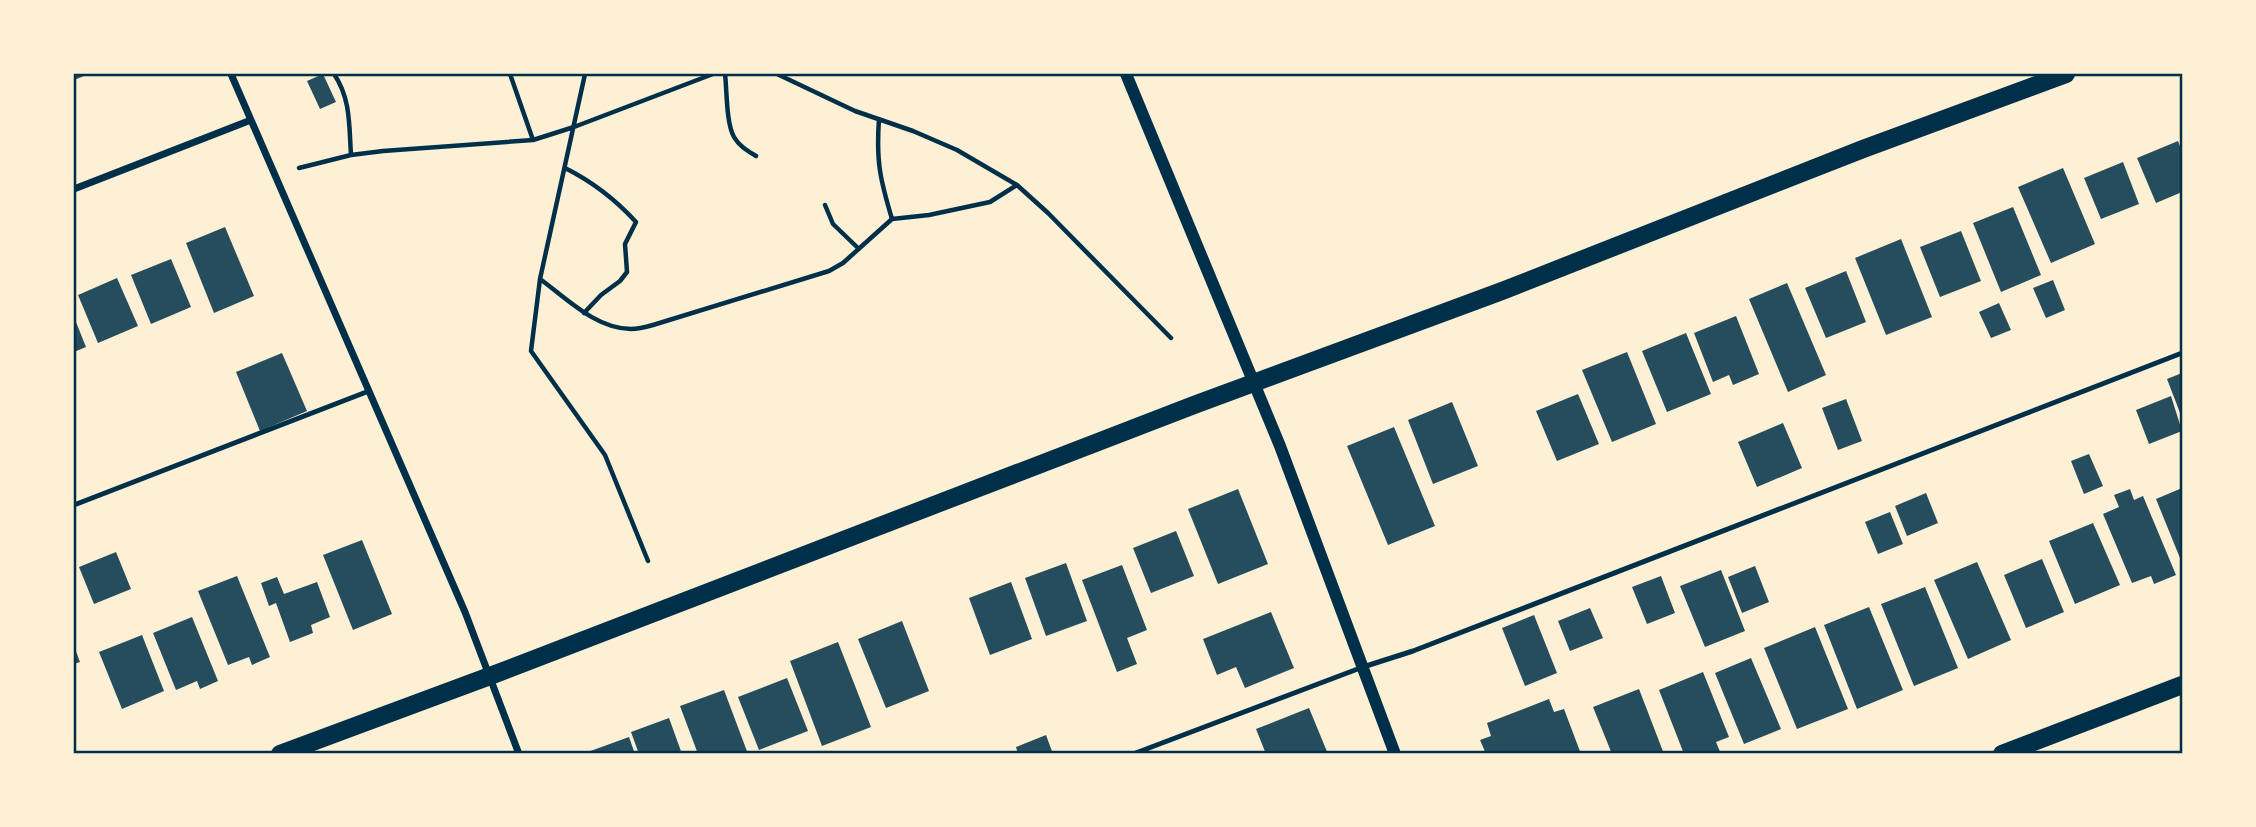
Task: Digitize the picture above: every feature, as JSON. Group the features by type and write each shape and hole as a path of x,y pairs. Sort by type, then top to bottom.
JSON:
{"main road":[{"path":"280,754 1502,291 1863,149 2066,74"},
{"path":"2002,754 2182,685"}],"street":[{"path":"231,74 465,612 519,754"},
{"path":"1126,74 1254,384 1395,754"},
{"path":"74,189 251,120"}],"lane":[{"path":"1133,754 1439,641 2182,353"},
{"path":"74,505 369,391"}],"path":[{"path":"334,74 348,102 351,155"},
{"path":"510,74 533,140"},
{"path":"585,74 540,279 531,351 605,455 648,561"},
{"path":"299,167 351,155 533,140 713,74"},
{"path":"725,74 734,137 756,156"},
{"path":"777,74 827,99 957,150 1017,185 1171,338"},
{"path":"879,119 878,173 892,219"},
{"path":"565,168 587,179 618,203 636,222 625,244 626,272 620,281 601,295 584,313"},
{"path":"540,279 584,313 610,325 631,329 653,325 829,271 843,263 892,219 929,215 990,202 1017,185"},
{"path":"825,205 833,224 859,249"}],"building":[{"path":"74,74 83,74 84,76 74,80"},
{"path":"323,74 336,102 320,109 307,81"},
{"path":"2178,141 2182,152 2182,192 2156,203 2137,158"},
{"path":"2123,162 2139,204 2101,219 2084,178"},
{"path":"2063,168 2095,244 2051,263 2018,187"},
{"path":"2013,207 2041,275 2001,292 1973,223"},
{"path":"225,227 254,296 214,313 186,243"},
{"path":"1961,231 1981,281 1940,297 1920,247"},
{"path":"1901,239 1932,317 1886,335 1855,258"},
{"path":"171,259 191,307 151,324 131,275"},
{"path":"1846,271 1866,322 1826,338 1805,288"},
{"path":"117,278 138,326 98,343 78,295"},
{"path":"2053,280 2065,310 2046,318 2033,288"},
{"path":"1787,283 1826,375 1788,392 1749,299"},
{"path":"1999,303 2011,330 1991,338 1979,312"},
{"path":"1736,316 1759,374 1733,385 1729,375 1713,382 1694,333"},
{"path":"74,317 86,347 74,352"},
{"path":"1686,333 1711,394 1667,412 1642,351"},
{"path":"1627,352 1656,424 1612,442 1582,370"},
{"path":"282,353 307,411 260,431 236,372"},
{"path":"2182,373 2182,418 2167,379"},
{"path":"1578,394 1599,444 1557,461 1536,411"},
{"path":"2171,396 2182,431 2149,444 2136,410"},
{"path":"1846,399 1862,441 1838,450 1822,408"},
{"path":"1452,402 1478,466 1433,484 1408,420"},
{"path":"1783,423 1802,468 1757,487 1738,442"},
{"path":"1394,427 1435,526 1388,545 1347,446"},
{"path":"2089,454 2103,486 2084,494 2071,461"},
{"path":"2182,488 2182,563 2156,499"},
{"path":"1238,489 1268,564 1218,584 1188,509"},
{"path":"2130,489 2134,500 2143,496 2176,575 2154,584 2151,576 2132,583 2103,514 2119,507 2114,495"},
{"path":"1926,493 1938,523 1907,536 1895,506"},
{"path":"1890,512 1903,544 1878,554 1865,522"},
{"path":"2093,523 2120,585 2075,604 2049,541"},
{"path":"1176,531 1194,576 1151,593 1133,548"},
{"path":"362,540 392,614 353,630 323,555"},
{"path":"116,552 131,589 94,604 79,567"},
{"path":"2042,559 2064,612 2026,628 2004,575"},
{"path":"1977,562 2011,640 1968,659 1934,580"},
{"path":"1066,563 1087,621 1046,636 1025,578"},
{"path":"1122,565 1147,630 1127,638 1137,664 1117,672 1082,580"},
{"path":"1755,566 1769,602 1742,613 1728,577"},
{"path":"1721,570 1745,631 1705,647 1680,586"},
{"path":"237,576 270,657 252,665 249,657 228,665 198,591"},
{"path":"1661,576 1675,613 1647,624 1632,587"},
{"path":"277,577 284,594 317,582 330,617 311,625 313,633 290,642 276,603 269,606 261,583"},
{"path":"1011,582 1032,639 990,655 969,598"},
{"path":"1925,587 1958,668 1914,686 1881,604"},
{"path":"1869,607 1903,690 1857,709 1824,625"},
{"path":"1590,608 1603,638 1570,651 1558,621"},
{"path":"1271,612 1294,668 1245,688 1236,667 1217,675 1203,639"},
{"path":"1534,615 1557,673 1525,686 1502,628"},
{"path":"192,617 218,681 200,689 197,681 176,690 153,633"},
{"path":"902,621 929,691 886,708 858,639"},
{"path":"1815,627 1848,709 1797,729 1764,648"},
{"path":"142,635 164,691 122,709 99,652"},
{"path":"838,642 871,727 822,746 790,661"},
{"path":"74,646 80,662 74,664"},
{"path":"1751,658 1781,729 1744,744 1715,673"},
{"path":"1703,672 1729,737 1716,742 1721,754 1684,754 1659,690"},
{"path":"787,678 808,731 759,750 738,697"},
{"path":"1639,689 1664,754 1612,754 1593,707"},
{"path":"724,690 748,754 698,754 680,706"},
{"path":"1549,699 1554,712 1564,709 1581,754 1486,754 1480,740 1491,736 1487,723"},
{"path":"1309,708 1328,754 1266,754 1256,729"},
{"path":"669,718 682,754 639,754 631,732"},
{"path":"1046,735 1053,754 1018,754 1016,747"},
{"path":"629,737 635,754 585,754 585,753"}]}
